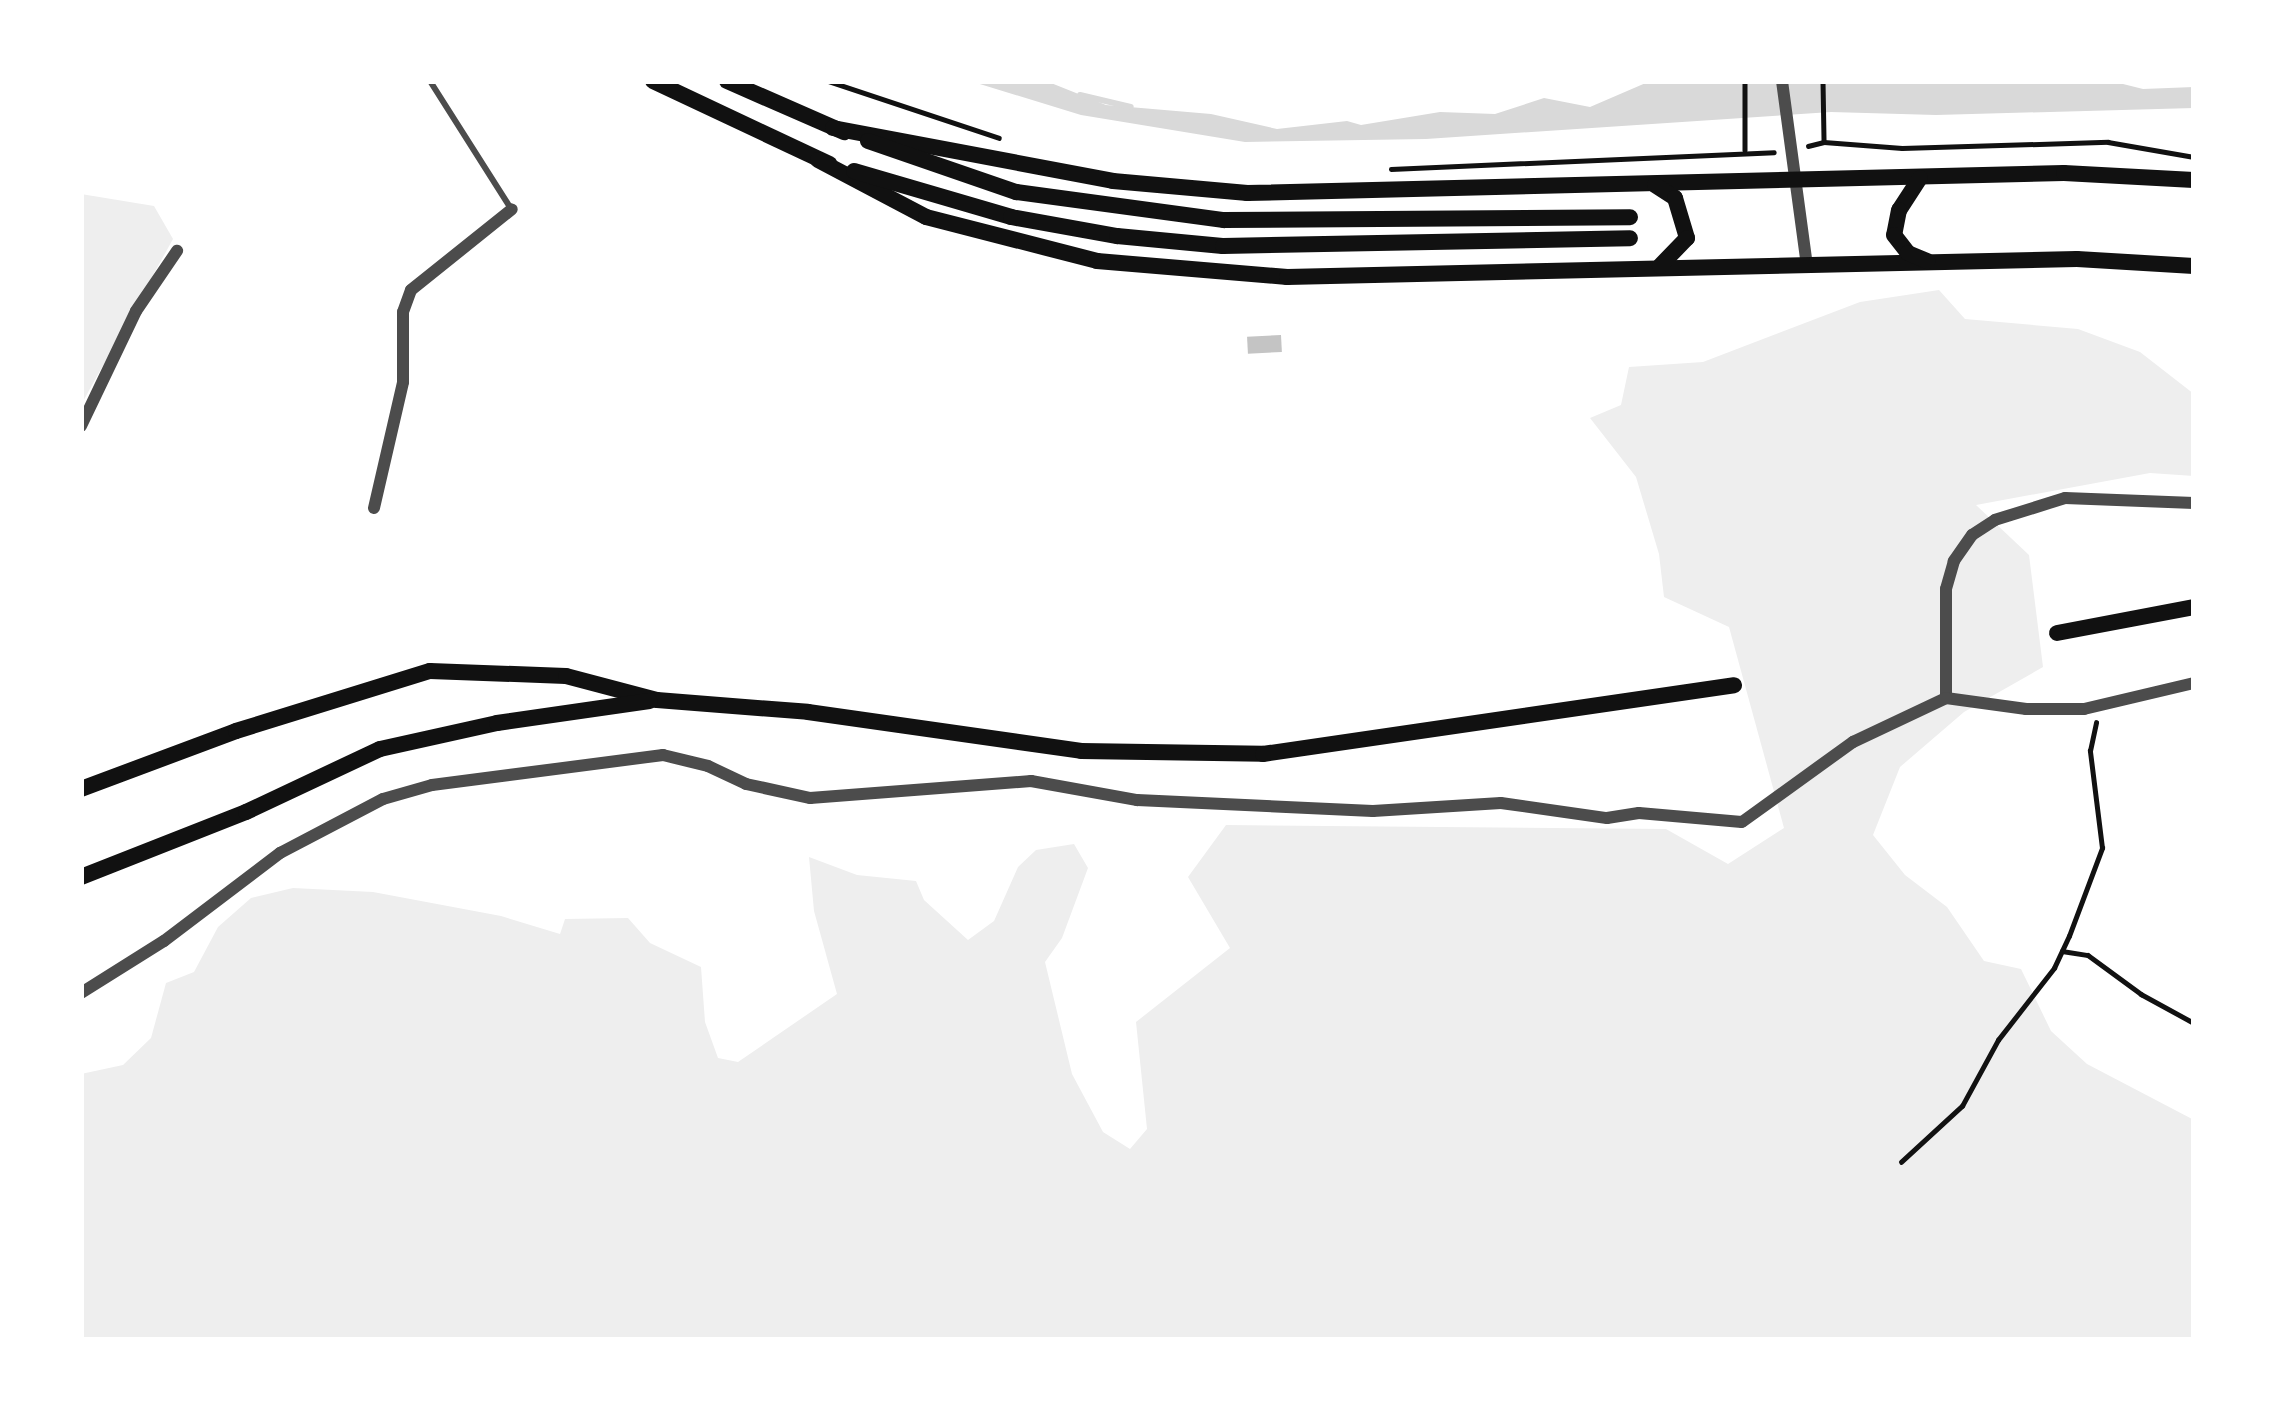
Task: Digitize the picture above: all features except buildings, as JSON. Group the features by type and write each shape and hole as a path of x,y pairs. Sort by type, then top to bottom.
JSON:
{"main road":[{"path":"652,81 926,217 1097,261 1287,277 2077,260 2194,266"},
{"path":"727,81 833,128 1016,192 1224,220 1630,217"},
{"path":"833,128 1113,181 1247,193 2065,173 2194,180"},
{"path":"818,160 1010,217 1117,236 1321,248 1630,238"},
{"path":"1920,178 1899,211 1894,235 1908,253 1931,263"},
{"path":"1653,183 1675,198 1688,238 1659,266"},
{"path":"2057,633 2194,607"},
{"path":"81,789 236,731 430,671 566,676 657,700 808,712 1081,751 1263,754 1734,685"},
{"path":"81,878 246,812 380,749 497,723 657,700"}],"street":[{"path":"1781,81 1807,265"},
{"path":"374,508 403,382 403,312 411,290 512,209"},
{"path":"81,426 136,310 177,250"},
{"path":"1946,698 1946,589 1954,562 1972,535 1995,520 2066,498 2194,502"},
{"path":"81,993 164,941 280,853 383,799 432,785 663,755 708,766 746,784 810,798 1031,781 1137,800 1373,811 1501,803 1607,818 1639,813 1742,822 1853,742 1946,698 2026,709 2100,706 2194,683"}],"lane":[{"path":"430,81 427,85 512,209"}],"path":[{"path":"828,81 930,119 1013,142"},
{"path":"1744,81 1745,150"},
{"path":"1822,81 1824,142"},
{"path":"1375,170 1727,155 1745,150 1788,152 1824,142 1902,148 2108,142 2194,157"},
{"path":"1901,1162 1962,1106 1999,1040 2029,1005 2062,951 2102,848 2090,751 2100,706"},
{"path":"2062,951 2088,955 2140,994 2194,1023"}],"shaded area":[{"path":"970,81 1046,81 1106,105 1211,114 1277,129 1347,121 1361,125 1440,112 1495,114 1544,98 1590,107 1648,82 2111,81 2143,89 2194,87 2194,108 1936,115 1831,112 1426,139 1245,142 1081,115"},
{"path":"81,194 154,206 173,239 81,405"},
{"path":"1939,290 1965,319 2078,329 2140,352 2194,394 2194,476 2150,473 1976,505 2029,555 2043,667 1964,712 1900,767 1873,835 1905,875 1947,907 1984,961 2021,969 2051,1031 2087,1064 2194,1120 2194,1340 81,1340 81,1074 123,1065 151,1038 166,983 194,972 218,927 251,898 293,888 373,892 501,916 560,934 565,919 628,918 650,943 701,967 705,1022 718,1058 738,1062 837,994 814,911 809,857 857,875 916,881 924,900 968,940 994,921 1018,867 1036,850 1074,844 1088,868 1062,938 1045,962 1072,1074 1103,1132 1130,1149 1147,1129 1136,1022 1230,948 1188,877 1226,825 1666,829 1728,864 1784,828 1729,627 1664,597 1659,554 1636,477 1590,418 1621,405 1629,367 1703,362 1860,302"}],"waterway":[{"path":"1080,95 1131,107"}]}
